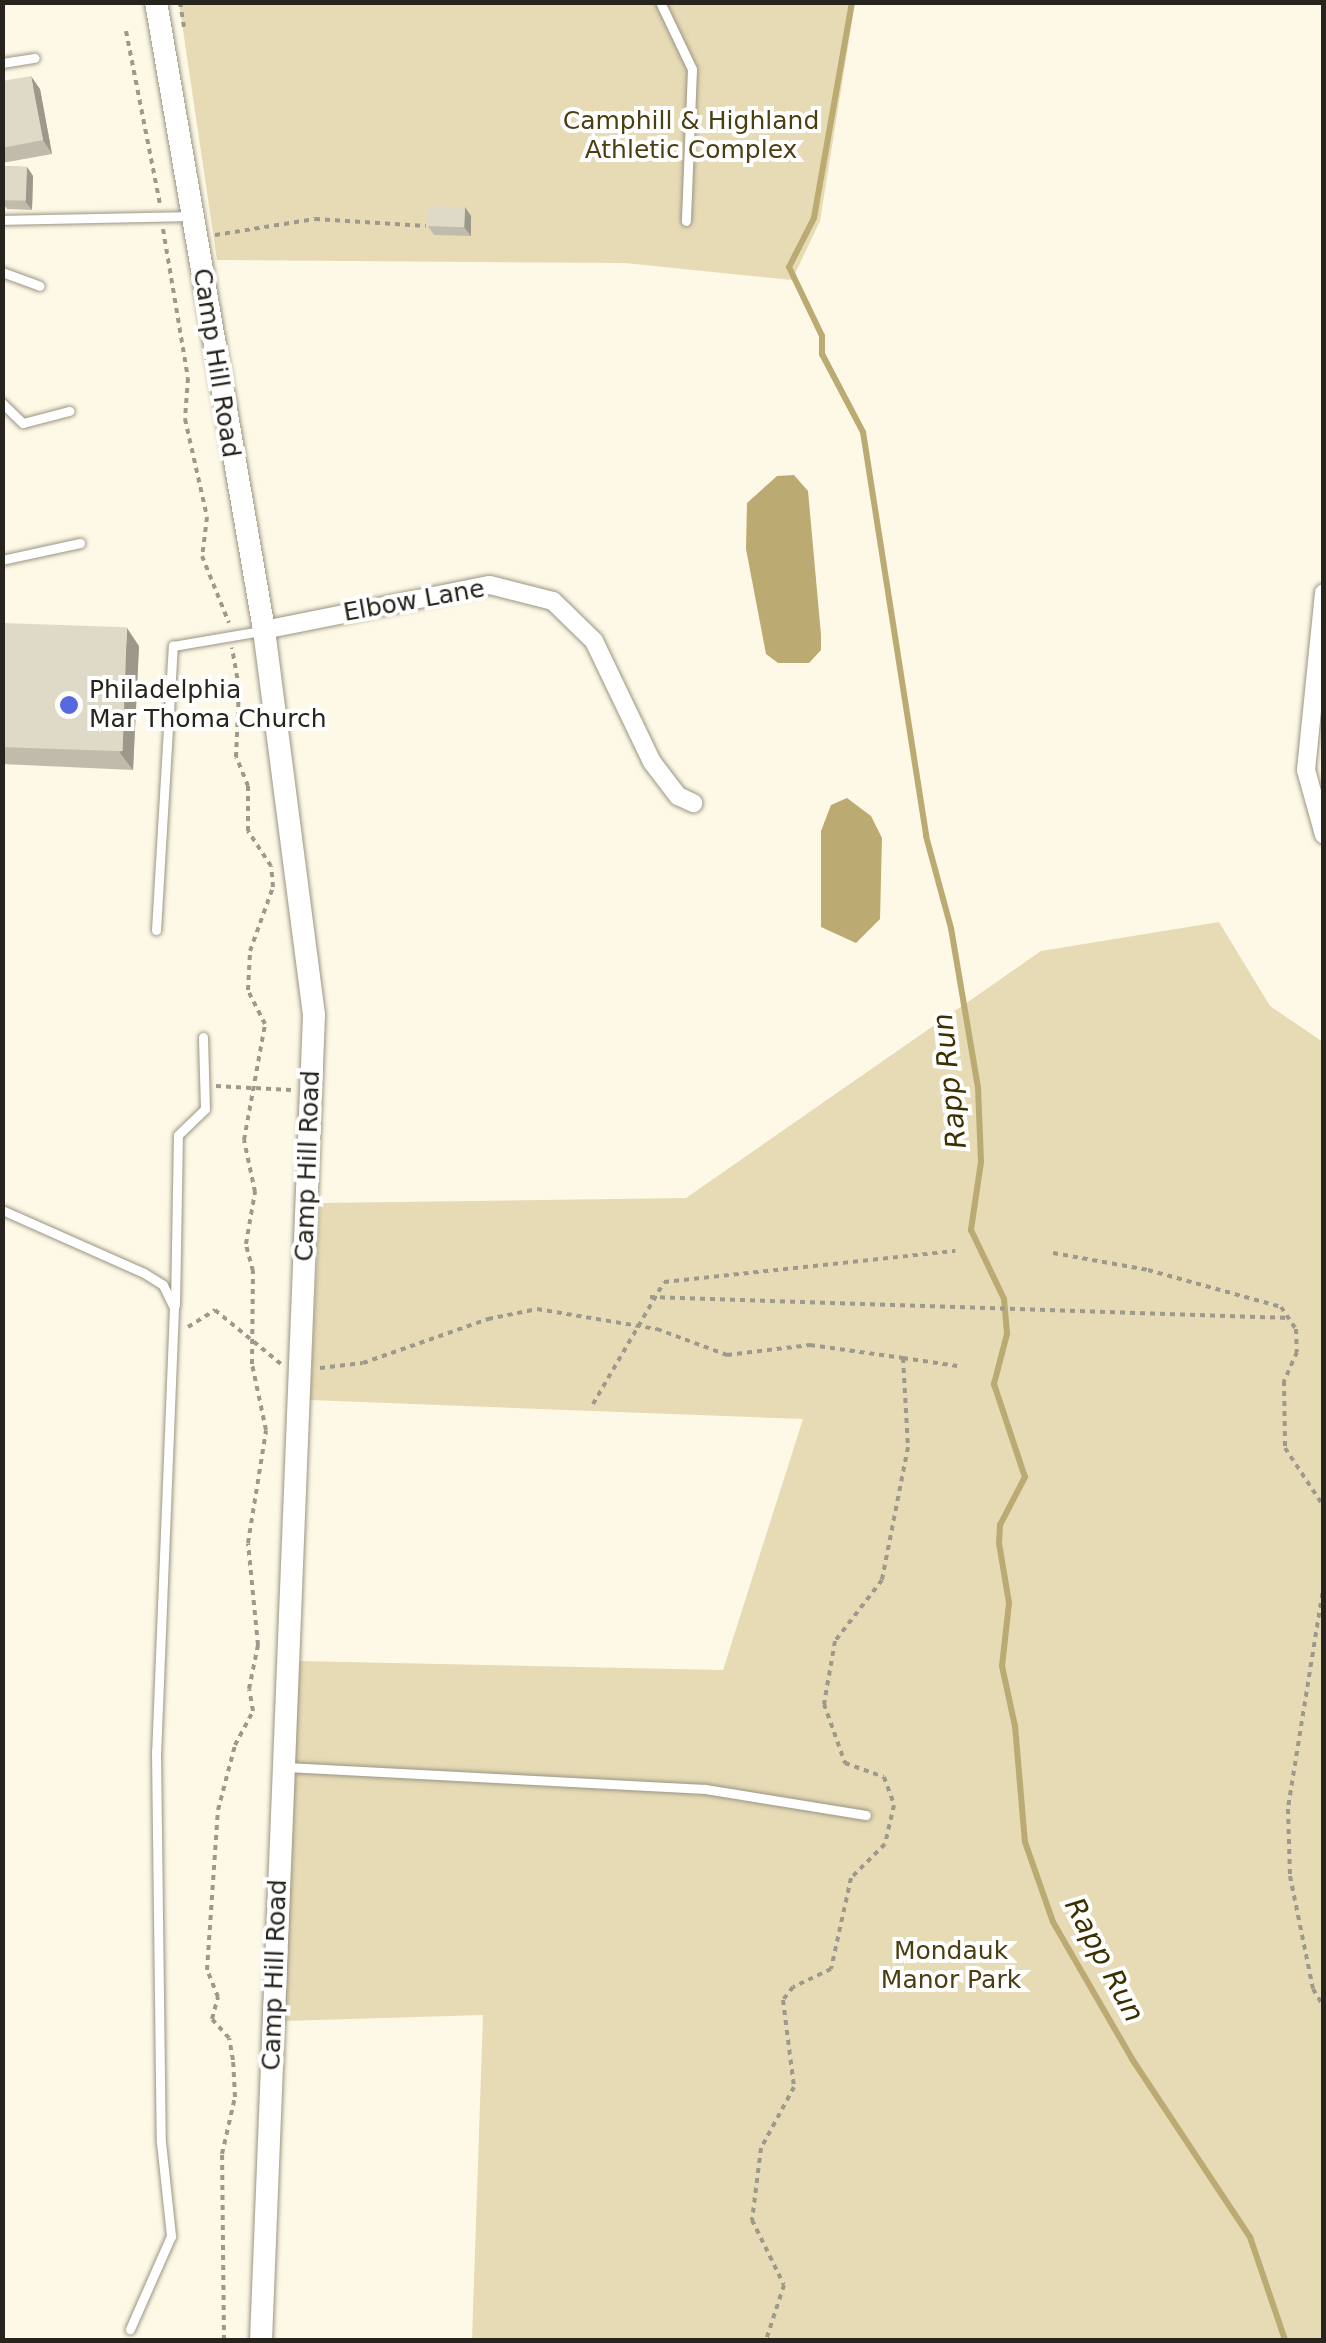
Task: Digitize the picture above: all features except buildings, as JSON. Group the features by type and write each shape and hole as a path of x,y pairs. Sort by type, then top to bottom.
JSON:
{"street":[{"name":"Camp Hill Road","path":"156,2 264,630 304,900 314,1015 260,2340"},
{"name":"Elbow Lane","path":"264,630 478,586 553,601 594,642 666,783 692,803"},
{"path":"1324,593 1306,770 1324,834"}],"lane":[{"path":"660,2 692,69 686,221"},
{"path":"2,64 34,58"},
{"path":"2,220 162,217 193,227"},
{"path":"2,272 40,286"},
{"path":"2,403 23,422 69,412"},
{"path":"2,560 80,543"},
{"path":"156,930 173,646 264,630"},
{"path":"130,2329 171,2236 161,2142 156,1751 176,1330 178,1135 205,1109 203,1037"},
{"path":"2,1210 144,1273 163,1285 174,1308"},
{"path":"284,1767 706,1789 866,1816"}],"path":[{"path":"126,31 188,378 186,419 208,517 202,556 227,610 239,688 236,757 248,786 248,830 271,866 273,887 250,951 248,990 265,1024 244,1140 256,1192 246,1244 253,1270 252,1344 266,1430 248,1542 258,1645 249,1689 253,1711 235,1745 218,1810 207,1970 218,1997 212,2019 229,2038 234,2060 235,2097 222,2154 224,2340"},
{"path":"193,227 315,220 426,226"},
{"path":"204,1086 311,1092"},
{"path":"593,1404 650,1297 664,1282 956,1251"},
{"path":"1053,1253 1258,1298 1290,1318 1297,1352 1284,1381 1285,1448 1324,1507"},
{"path":"650,1297 1290,1318"},
{"path":"176,1330 215,1310 282,1365 300,1368 364,1363 488,1319 536,1309 638,1325 727,1355 810,1345 957,1366"},
{"path":"766,2340 784,2285 752,2220 761,2148 794,2087 783,2000 792,1987 831,1969 852,1878 885,1844 894,1804 884,1776 845,1763 824,1704 835,1641 882,1580 908,1447 903,1358"},
{"path":"1324,1582 1288,1809 1290,1876 1313,1989 1324,2007"}],"green space":[{"name":"Camphill & Highland Athletic Complex","path":"179,3 855,3 820,221 792,280 625,263 217,260"},
{"name":"Mondauk Manor Park","path":"1219,922 1270,1006 1323,1042 1323,2340 472,2340 483,2015 284,2021 299,1661 723,1670 803,1419 310,1400 320,1203 686,1198 1041,951"}],"shaded area":[{"path":"794,475 808,491 821,650 809,663 778,663 766,654 746,549 747,503 777,476"},
{"path":"847,798 871,816 882,838 880,919 856,943 821,927 821,831 831,805"}],"waterway":[{"name":"Rapp Run","path":"852,2 814,218 789,267 822,336 822,354 863,432 926,836 951,928 978,1087 981,1162 971,1230 1004,1299 1007,1334 994,1384 1025,1477 1000,1525 999,1543 1009,1603 1002,1666 1015,1726 1025,1842 1053,1922 1132,2059 1250,2237 1285,2340"}],"place":[{"name":"Philadelphia Mar Thoma Church","path":"69,705"}]}
